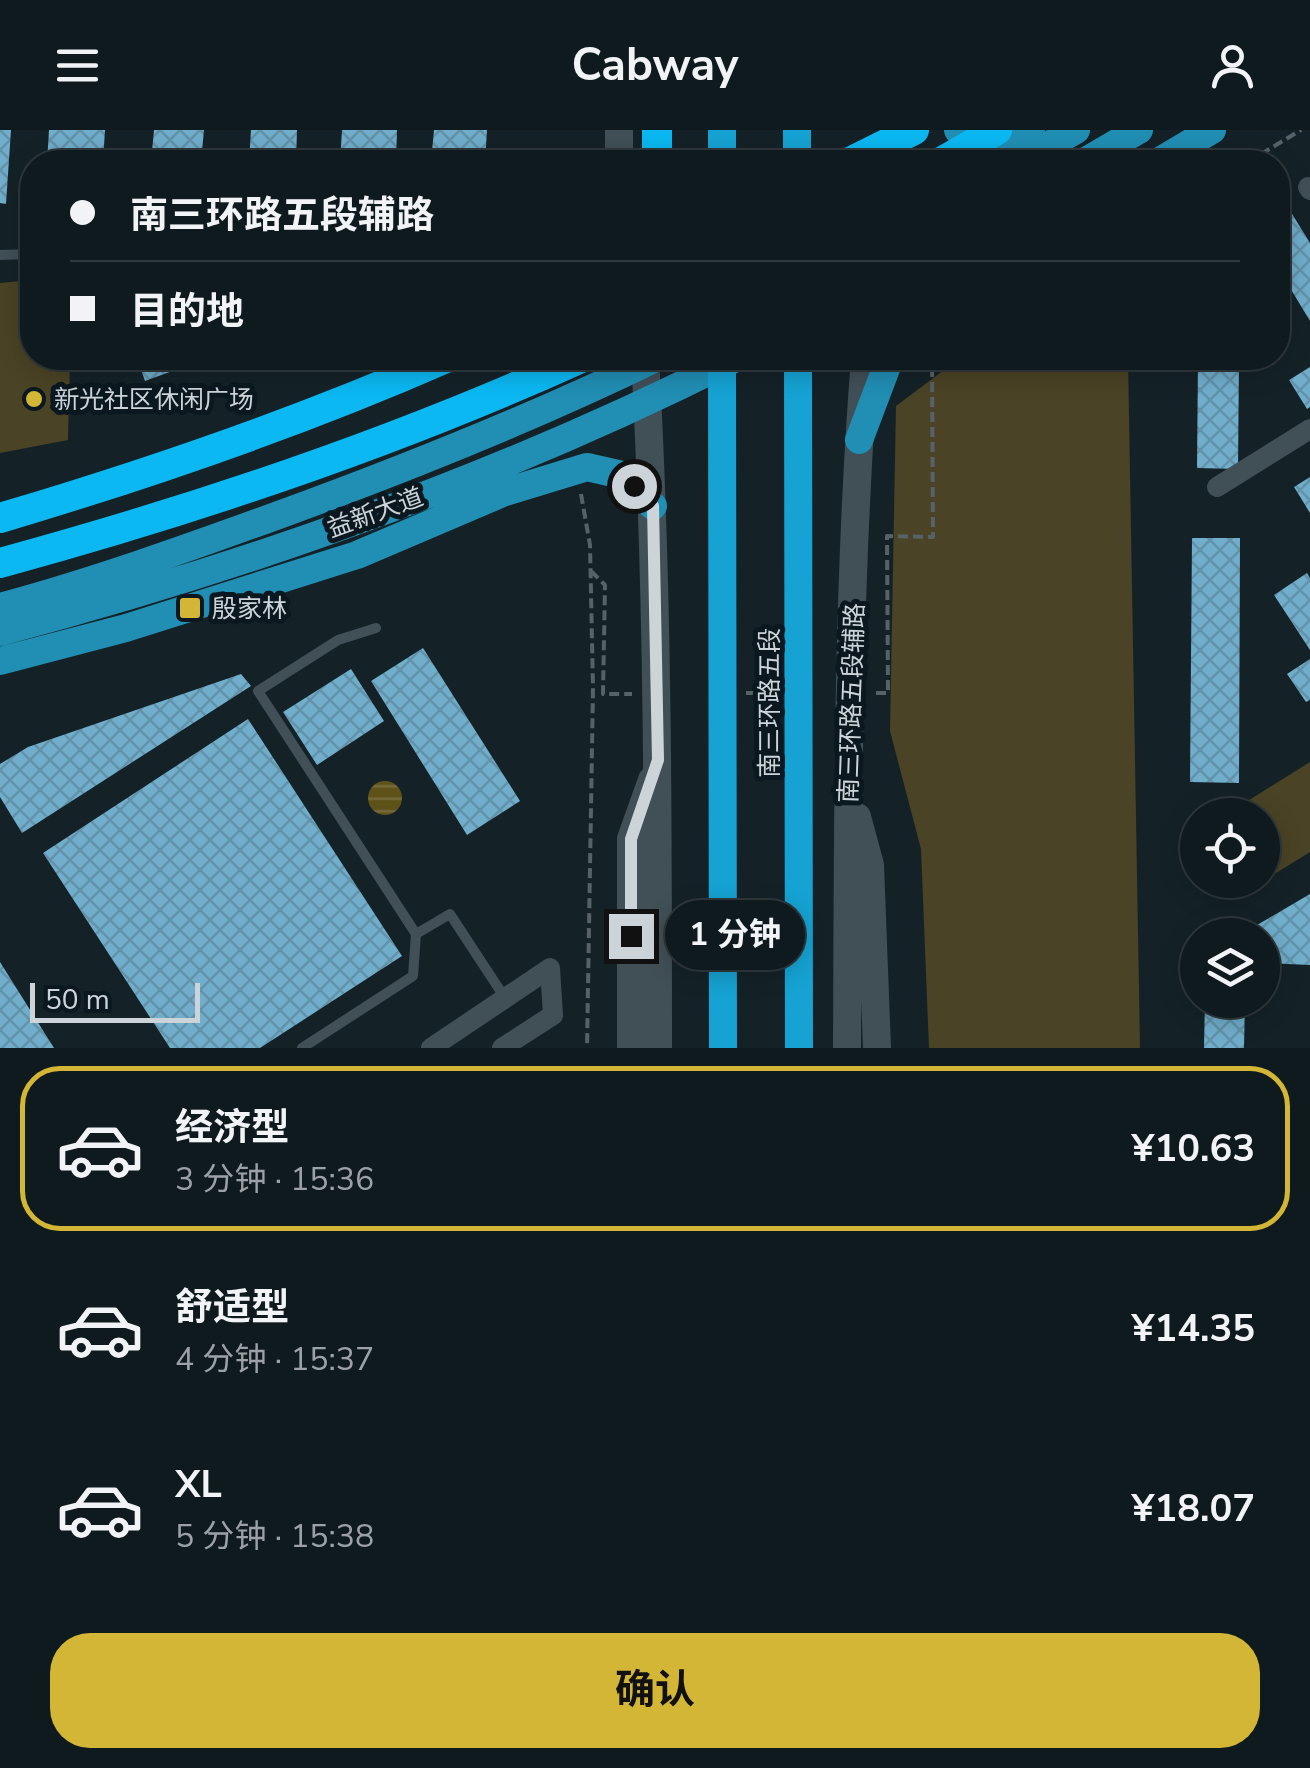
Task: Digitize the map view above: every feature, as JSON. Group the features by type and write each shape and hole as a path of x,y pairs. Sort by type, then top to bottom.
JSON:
{"highway":[{"path":"874,150 914,130"},
{"path":"962,150 997,130"},
{"path":"0,518 225,448 418,370"},
{"path":"0,563 282,477 552,370"},
{"name":"南三环路五段","path":"722,370 724,1048"},
{"name":"南三环路五段","path":"798,370 799,1048"}],"main road":[{"path":"958,130 995,141 1031,130"},
{"path":"1040,150 1076,130"},
{"path":"1105,150 1139,130"},
{"path":"1178,150 1212,130"},
{"name":"益新大道","path":"0,607 105,576 356,487 631,370"},
{"path":"646,370 653,506 658,760 658,1048"},
{"name":"益新大道","path":"0,632 362,518 542,447 712,370"},
{"name":"南三环路五段辅路","path":"847,1048 848,782 864,370"},
{"path":"859,440 885,370"},
{"path":"0,661 126,628 357,555 506,492 577,470 587,468 622,476 653,506"},
{"path":"631,1048 631,839 658,760"},
{"path":"848,782 870,865 877,1048"}],"street":[{"path":"1217,488 1310,429"},
{"path":"431,1048 550,968 552,1015 502,1048"}],"lane":[{"path":"302,1048 414,976 416,934 258,691 338,640 376,628"},
{"path":"416,934 450,914 506,999"}],"path":[{"path":"1268,150 1301,130"},
{"path":"888,693 887,536 933,537 932,370"},
{"path":"577,470 590,546 593,688 586,1048"},
{"path":"591,571 605,585 603,694"},
{"path":"636,679 636,699"}],"shaded area":[{"name":"新光社区休闲广场","path":"20,281 20,370 70,370 68,440 0,453 0,283"},
{"path":"944,370 1128,370 1140,1048 929,1048 921,849 890,731 896,406"},
{"path":"1310,762 1310,852 1280,871 1280,798 1252,798"},
{"path":"385,781 397,786 402,798 397,810 385,815 373,810 368,798 373,786"}],"building":[{"path":"0,130 11,130 6,204 0,203"},
{"path":"49,130 105,130 104,150 48,150"},
{"path":"154,130 204,130 202,150 152,150"},
{"path":"251,130 297,130 296,150 250,150"},
{"path":"342,130 397,130 396,150 341,150"},
{"path":"434,130 487,130 486,150 432,150"},
{"path":"1290,210 1310,243 1310,321 1290,288"},
{"path":"1310,367 1310,407 1307,409 1289,380"},
{"path":"141,370 175,370 145,381"},
{"path":"1198,370 1239,370 1238,469 1197,468"},
{"path":"1310,477 1310,513 1294,487"},
{"path":"1192,538 1240,538 1239,783 1190,782"},
{"path":"1307,573 1310,578 1310,650 1274,595"},
{"path":"423,648 520,801 467,835 371,681"},
{"path":"1310,659 1310,700 1306,702 1287,674"},
{"path":"351,669 384,721 317,765 283,712"},
{"path":"241,674 251,686 22,833 0,797 0,764 28,747"},
{"path":"248,719 402,956 260,1048 170,1048 43,853"},
{"path":"1310,894 1310,965 1280,964 1280,918 1269,918"},
{"path":"0,962 54,1048 0,1048"},
{"path":"1205,1018 1245,1018 1244,1048 1204,1048"}],"place":[{"name":"新光社区休闲广场","path":"34,399"},
{"name":"殷家林","path":"190,608"}],"route":[{"path":"631,936 631,839 658,760 653,506 634,486"}]}
